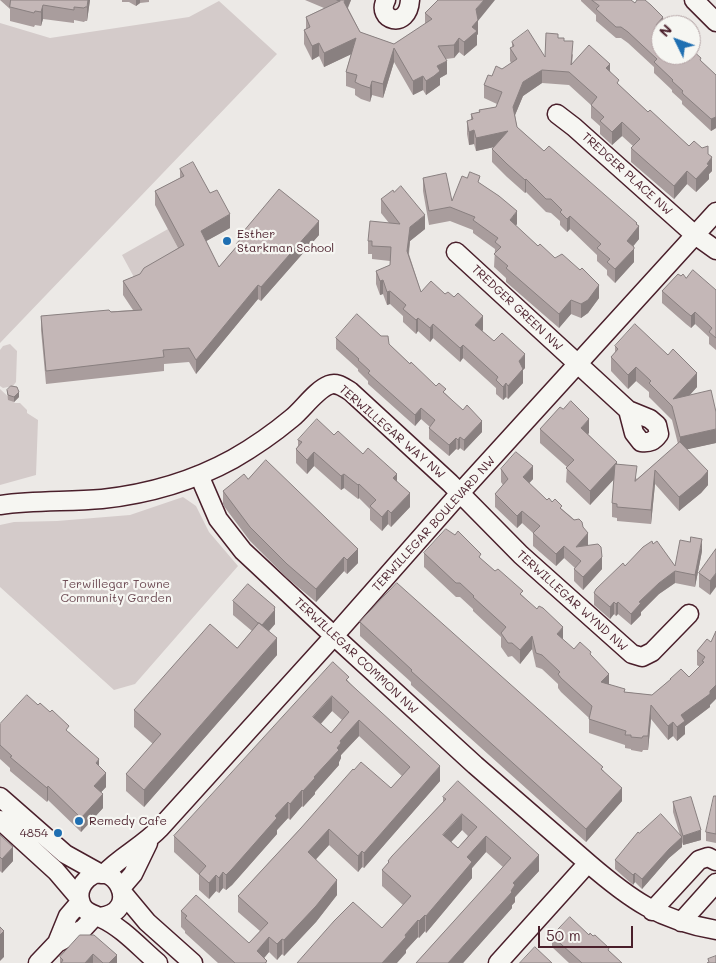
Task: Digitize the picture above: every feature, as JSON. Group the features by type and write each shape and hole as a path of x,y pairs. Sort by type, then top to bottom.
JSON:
{"street":[{"path":"386,0 383,12 389,18 395,20 407,14 410,0"},
{"path":"694,0 716,22"},
{"name":"TREDGER PLACE NW","path":"557,114 696,235 716,250"},
{"name":"TERWILLEGAR BOULEVARD NW","path":"102,874 117,860 131,853 152,836 716,212"},
{"name":"TREDGER GREEN NW","path":"456,252 628,410"},
{"name":"TERWILLEGAR WAY NW","path":"199,475 231,460 261,442 293,417 321,391 330,385 337,384 350,391 460,493"},
{"path":"0,505 114,497 162,488 199,475"},
{"name":"TERWILLEGAR COMMON NW","path":"199,475 213,510 233,540 334,636 475,765 621,891 652,911 681,922 716,930"},
{"name":"TERWILLEGAR WYND NW","path":"460,493 508,543 632,654 642,657 652,652 689,614"},
{"path":"0,797 65,854 102,874 112,877 147,922 193,963"},
{"path":"0,820 56,871 80,900 88,913 120,929 158,963"},
{"name":"TERWILLEGAR BOULEVARD NW","path":"121,890 133,874 152,836"},
{"path":"652,911 699,860 708,857 716,861"},
{"path":"498,963 588,863"},
{"path":"38,963 56,943 68,916 80,900 79,891 85,881 95,874 102,874"},
{"path":"681,922 716,883"},
{"path":"56,943 83,929 98,917 112,914 117,910 122,898 121,890"}],"green space":[{"path":"219,1 277,54 0,343 0,23 50,38 189,17"},
{"path":"168,229 181,254 135,279 122,255"},
{"path":"10,344 17,351 16,382 13,386 3,388 0,386 0,350 3,346"},
{"path":"0,389 15,403 20,403 27,410 27,413 38,420 36,475 0,485"},
{"name":"Terwillegar Towne Community Garden","path":"183,497 196,506 209,532 238,566 135,684 114,690 0,587 0,525 14,522 57,521 130,515"}],"building":[{"path":"11,0 88,0 87,7 84,8 74,7 74,10 43,5 41,12 35,11 34,13 10,7"},
{"path":"337,0 345,0 344,2 360,32 394,44 432,19 425,13 438,0 484,0 476,9 478,20 472,27 477,31 464,42 459,38 454,45 438,46 447,61 437,66 440,71 434,76 426,81 423,76 413,81 394,48 383,84 372,81 370,88 355,82 357,75 346,72 356,38 324,53 319,43 312,46 304,30 310,27 306,17 340,1"},
{"path":"592,0 631,0 635,3 637,0 645,0 651,5 661,15 651,15 651,53 628,32 621,27 616,27 596,9 599,6"},
{"path":"528,30 545,57 546,33 558,34 558,38 564,38 564,41 573,41 571,65 589,45 610,64 606,68 619,80 617,83 648,112 650,110 689,146 694,141 702,148 708,146 708,154 712,157 707,164 709,165 696,179 687,171 674,186 631,148 640,139 622,122 612,132 600,121 604,117 591,105 597,97 569,72 542,70 523,82 513,107 517,127 544,151 549,146 639,226 627,241 634,249 615,269 607,262 610,259 597,248 601,244 570,216 567,219 560,212 562,210 551,199 546,199 492,149 508,131 476,138 474,130 469,132 467,121 473,119 471,114 480,112 479,110 496,107 502,92 484,85 488,75 492,76 496,66 502,69 517,59 510,48 514,46 512,42"},
{"path":"701,61 716,75 716,117 711,119 683,94 683,91 657,65 701,65"},
{"path":"193,162 210,193 217,190 230,214 201,231 219,267 238,245 236,244 245,234 243,232 279,189 319,221 261,287 258,285 196,360 189,348 163,350 164,357 46,371 41,316 109,310 111,312 142,310 123,281 140,274 144,268 184,245 155,191 184,176 180,169"},
{"path":"470,172 480,176 478,182 517,211 510,220 538,246 540,244 555,258 562,254 580,270 582,268 599,285 588,300 581,304 571,300 559,314 506,268 508,266 494,254 501,247 495,242 498,238 473,220 475,217 450,207 429,211 423,178 446,173 452,201 462,176 467,178"},
{"path":"401,186 425,215 410,227 407,251 421,292 431,281 445,294 448,292 454,297 458,293 483,316 475,325 494,341 502,333 525,354 519,361 523,369 508,386 506,383 503,387 496,380 498,377 463,345 460,348 433,324 430,328 418,318 416,320 403,309 406,305 390,291 387,292 383,280 380,281 376,271 390,265 391,247 372,246 372,241 368,241 370,221 400,224 381,199"},
{"path":"693,270 716,290 716,338 709,332 712,328 695,312 691,316 662,291 678,274 681,276 683,274 686,278"},
{"path":"357,314 381,336 388,336 389,344 436,386 439,383 446,389 443,392 463,410 467,405 482,421 464,440 460,437 458,440 456,438 449,445 429,428 435,420 421,408 415,415 368,373 370,371 336,338"},
{"path":"635,324 668,355 673,349 697,373 673,399 711,390 716,412 716,429 680,437 672,406 649,383 651,381 636,367 628,375 611,357 618,349 615,346"},
{"path":"11,386 17,387 19,392 14,397 8,395 7,390"},
{"path":"571,401 589,419 581,428 617,462 590,491 566,468 574,460 540,429 560,407 563,409"},
{"path":"317,419 334,435 338,431 363,454 368,448 397,474 393,478 410,493 391,513 388,510 382,517 370,506 376,500 359,484 344,474 341,476 314,452 307,460 296,449 302,442 298,440"},
{"path":"680,442 708,471 701,479 679,497 655,470 651,510 617,507 617,504 612,503 615,464 637,466 635,481"},
{"path":"516,452 533,466 523,477 547,500 549,498 552,502 555,499 562,506 560,508 574,520 579,519 582,522 583,527 588,533 576,547 598,544 601,547 602,557 583,577 574,569 581,561 564,546 556,554 533,533 540,526 522,511 517,516 495,494 508,479 501,469"},
{"path":"266,460 358,549 347,560 344,557 316,589 287,564 250,527 223,491 244,474 248,479"},
{"path":"446,529 455,535 458,531 481,554 479,557 495,571 498,569 523,591 520,594 537,609 539,606 543,608 563,627 557,634 574,649 580,642 591,652 590,654 609,674 601,682 625,689 624,692 652,695 681,669 689,677 704,662 702,661 705,657 697,651 707,639 711,642 716,631 716,685 710,691 710,694 681,715 685,721 677,727 673,722 668,726 651,705 648,736 643,736 642,738 625,735 626,731 589,719 592,706 561,678 558,674 560,672 542,655 536,653 532,636 520,650 512,643 508,643 501,633 506,627 460,583 456,583 424,553"},
{"path":"691,537 702,539 695,575 675,571 639,602 641,603 631,614 618,602 616,604 614,602 610,607 594,593 623,563 625,566 643,547 652,541 653,544 657,541 675,566 680,540 690,542"},
{"path":"716,549 716,573 710,581 699,573"},
{"path":"397,583 603,767 601,769 622,788 586,829 411,671 360,622"},
{"path":"248,584 275,607 275,610 262,625 233,601"},
{"path":"259,623 277,638 144,790 126,774 161,734 134,710 210,624 237,648"},
{"path":"333,662 349,677 346,680 440,766 364,853 362,851 358,856 329,829 308,852 337,880 284,940 282,939 277,944 269,937 257,951 267,961 265,963 235,963 185,918 187,916 181,911 196,895 249,943 268,923 238,896 353,769 361,762 391,788 410,767 359,720 340,741 341,743 337,748 339,750 315,778 290,804 288,802 275,816 277,818 226,875 223,872 219,878 216,875 209,883 199,874 206,866 174,836","holes":["332,696 349,712 331,733 313,717"]},
{"path":"27,695 38,705 40,703 50,712 52,710 69,726 66,730 99,759 96,763 106,773 94,786 103,794 81,818 48,786 47,788 10,757 12,756 0,745 0,724"},
{"path":"458,781 539,855 513,883 515,885 512,892 448,963 416,963 511,858 486,836 467,857 472,862 426,916 418,920 405,935 406,937 382,963 297,963 353,902 382,928 411,896 382,870 392,856 446,799 443,797","holes":["462,814 477,827 458,848 443,835"]},
{"path":"714,796 716,796 716,834 706,832"},
{"path":"691,797 701,830 683,836 673,802"},
{"path":"661,814 682,837 642,879 635,873 633,875 615,860 638,832"},
{"path":"0,835 13,847 2,859 0,857"},
{"path":"570,917 589,935 590,933 593,936 595,935 622,963 582,963 552,936"},
{"path":"0,927 4,931 0,935"},
{"path":"80,935 94,935 117,955 109,963 103,963 93,954 85,963 61,963 63,960 60,957"},
{"path":"535,947 552,963 520,963"},
{"path":"716,956 716,963 707,963 709,962 708,959"}],"place":[{"name":"Esther Starkman School","path":"227,241"},
{"name":"Remedy Cafe","path":"79,821"},
{"name":"4854","path":"58,833"}]}
